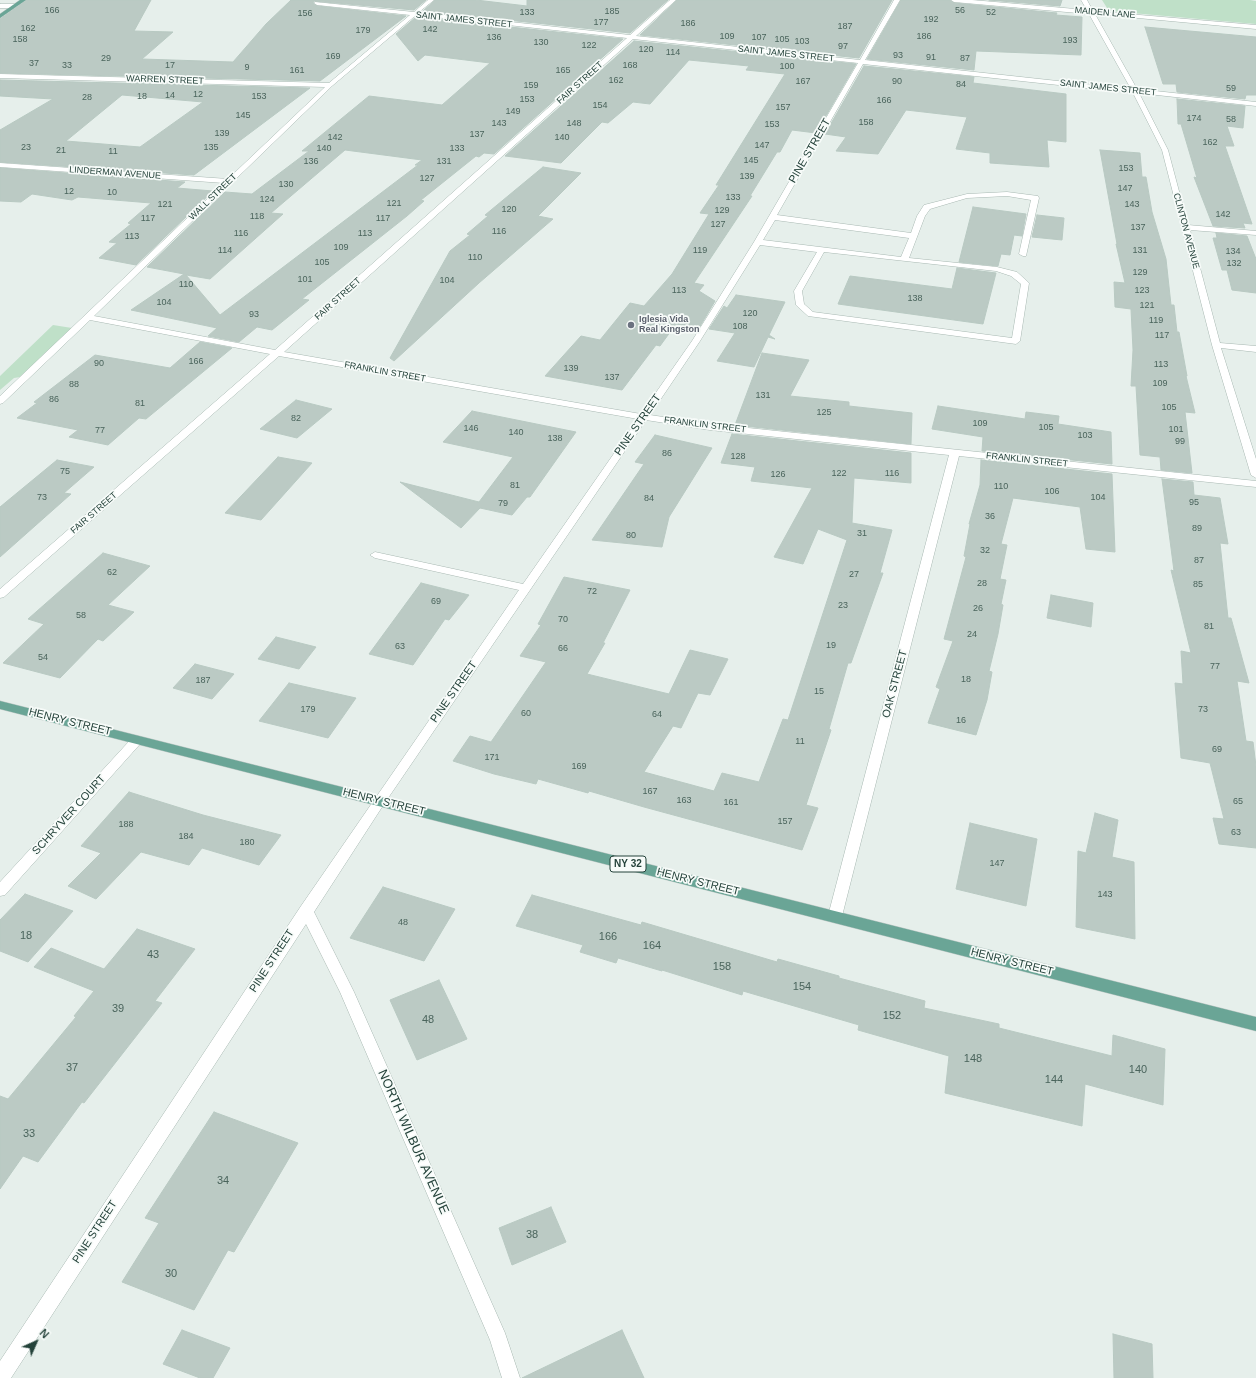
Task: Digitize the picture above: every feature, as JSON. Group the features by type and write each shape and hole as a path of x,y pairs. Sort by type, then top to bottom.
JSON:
{"main road":[{"path":"0,16 23,0"},
{"name":"HENRY STREET","path":"0,705 1256,1024"}],"street":[{"name":"WALL STREET","path":"0,401 330,85 431,0"},
{"name":"FAIR STREET","path":"0,595 277,353 673,0"},
{"name":"PINE STREET","path":"0,1378 378,801 696,340 758,242 896,0"},
{"name":"MAIDEN LANE","path":"954,0 1256,27"},
{"name":"CLINTON AVENUE","path":"1084,0 1135,91 1165,150 1216,345 1256,475"},
{"name":"SAINT JAMES STREET","path":"318,1 413,14 631,38 1256,104"},
{"path":"0,6 14,6"},
{"name":"WARREN STREET","path":"0,76 330,85"},
{"name":"LINDERMAN AVENUE","path":"0,165 230,181"},
{"path":"904,260 921,216 927,207 966,196 1007,194 1034,198 1023,254"},
{"path":"772,217 914,236"},
{"path":"1185,227 1256,233"},
{"path":"758,242 904,260 998,269 1014,274 1026,282 1016,341 811,314 800,305 798,290 822,250"},
{"name":"FRANKLIN STREET","path":"88,317 277,353 643,417 710,427 1256,484"},
{"path":"1216,345 1256,349"},
{"name":"OAK STREET","path":"835,916 955,452"},
{"path":"375,555 525,588"},
{"name":"SCHRYVER COURT","path":"0,891 137,740"},
{"name":"NORTH WILBUR AVENUE","path":"306,910 347,992 499,1339 511,1378"}],"green space":[{"path":"1102,0 1250,0 1256,1 1256,24 1109,11"},
{"path":"53,325 72,328 20,377 14,378 0,390 0,376"}],"building":[{"path":"27,0 151,0 134,31 173,32 142,59 233,62 266,24 291,0 426,0 414,10 314,1 313,3 317,6 406,16 320,81 0,73 0,19"},
{"path":"435,0 476,0 527,6 527,0 668,0 630,33 423,11"},
{"path":"677,0 892,0 859,58 640,35"},
{"path":"901,0 950,0 954,3 1057,13 1056,15 1082,17 1081,55 976,51 974,70 867,59"},
{"path":"989,0 1062,0 1060,6"},
{"path":"416,17 623,39 494,154 484,153 479,157 476,156 421,200 424,201 407,216 302,299 309,300 272,330 257,327 239,342 208,336 217,328 131,310 184,274 147,267 225,192 252,194 309,151 302,151 369,96 442,105 490,63 425,55 418,61 396,34","holes":["345,150 422,160 415,165 418,165 220,315 186,275 210,279 283,214 271,213"]},
{"path":"1145,27 1256,37 1256,95 1246,95 1245,99 1177,92 1176,84 1163,84"},
{"path":"634,41 856,64 816,133 792,130 780,152 777,152 750,196 752,196 694,283 704,285 699,291 715,301 699,328 676,324 660,346 656,345 622,390 545,376 581,336 600,340 630,303 644,306 672,274 709,214 700,213 719,185 716,185 785,74 746,70 749,66 689,60 650,104 633,102 608,123 602,122 561,163 505,156"},
{"path":"864,66 974,77 973,83 1066,94 1066,142 1047,140 1049,167 990,163 990,153 956,149 967,117 906,110 878,154 836,151 846,137 825,134"},
{"path":"0,80 310,88 194,175 0,162 0,130 53,99 0,96","holes":["122,95 203,102 140,147 66,141"]},
{"path":"1177,99 1245,106 1243,128 1227,126 1234,146 1225,146 1252,224 1243,223 1245,228 1213,226 1194,177 1197,178 1181,124 1178,124"},
{"path":"1100,150 1140,153 1142,177 1146,177 1152,212 1166,259 1171,305 1174,305 1177,332 1179,332 1186,376 1195,413 1185,412 1192,473 1161,470 1160,457 1140,455 1136,386 1131,386 1133,350 1131,309 1115,307 1114,282 1125,283 1116,244"},
{"path":"543,167 581,173 538,216 553,219 479,283 394,361 390,358 450,251 470,235 467,234 488,216 485,215"},
{"path":"0,168 185,182 177,188 213,191 136,265 99,258 117,243 109,242 131,224 128,223 151,203 78,197 72,200 32,194 21,202 0,201"},
{"path":"973,207 1026,214 1022,236 1014,235 1010,255 1001,254 998,266 959,262"},
{"path":"1037,215 1064,218 1062,240 1032,237"},
{"path":"1216,233 1247,236 1256,259 1256,293 1232,290 1227,270 1222,270 1213,238 1217,238"},
{"path":"957,268 996,273 983,324 838,304 850,276 952,289"},
{"path":"736,295 785,302 769,335 775,339 768,337 754,367 717,361 735,333 709,329 724,306 727,308"},
{"path":"200,342 232,348 146,419 139,418 108,445 69,437 78,430 17,418 37,403 34,402 95,355 170,368"},
{"path":"762,353 809,360 790,396 849,402 849,406 912,413 911,444 735,425"},
{"path":"296,400 332,409 297,438 260,429"},
{"path":"938,406 1025,419 1026,412 1059,416 1058,424 1111,432 1112,464 982,451 983,437 932,429"},
{"path":"472,411 576,432 530,497 527,497 512,515 480,508 461,528 400,482 479,502 513,457 443,442"},
{"path":"732,434 911,453 911,483 854,478 852,523 892,530 880,573 883,573 851,663 848,663 829,729 831,730 806,805 818,808 802,850 589,791 588,793 538,779 536,784 494,774 453,761 470,736 491,742 546,662 520,656 541,625 538,624 564,577 630,590 603,643 605,643 587,674 669,694 690,650 728,659 710,695 698,693 681,728 673,726 644,772 714,791 722,773 759,782 783,719 788,720 847,540 818,529 803,564 774,557 812,488 751,481 755,467 721,463"},
{"path":"655,435 712,448 669,517 662,547 592,540 644,464 635,462"},
{"path":"278,457 312,463 261,520 225,513"},
{"path":"57,460 94,467 64,493 71,494 0,557 0,507"},
{"path":"981,460 1112,474 1115,552 1086,549 1080,507 1013,498 1001,544 1007,545 1000,579 1006,580 1001,604 1003,605 989,671 992,672 987,700 976,735 928,723 940,689 936,687 953,641 944,639 966,557 964,556 969,524 980,485"},
{"path":"1162,479 1193,482 1194,495 1220,498 1228,544 1220,543 1228,618 1231,618 1249,683 1237,681 1246,741 1253,742 1256,766 1256,848 1219,844 1213,818 1224,819 1210,763 1181,758 1175,683 1183,684 1181,651 1191,653 1171,570 1174,571"},
{"path":"103,553 150,566 108,605 134,612 103,641 98,639 60,678 3,663 44,624 28,619"},
{"path":"421,583 469,595 449,620 445,619 413,665 369,654"},
{"path":"1051,595 1093,603 1091,627 1047,618"},
{"path":"276,637 316,647 299,669 258,659"},
{"path":"195,664 234,674 212,699 173,688"},
{"path":"289,683 356,698 328,738 259,721"},
{"path":"129,792 203,815 281,835 259,865 202,848 189,865 141,852 96,899 68,886 101,853 81,846"},
{"path":"1095,813 1118,820 1112,857 1134,862 1135,939 1076,927 1078,851 1086,853"},
{"path":"970,823 1037,839 1026,906 956,889"},
{"path":"383,887 455,909 424,961 350,938"},
{"path":"25,894 73,911 28,962 0,951 0,920"},
{"path":"532,895 641,925 642,922 777,962 778,959 839,976 839,978 925,1001 924,1008 999,1024 999,1028 1112,1056 1113,1035 1165,1049 1163,1105 1085,1084 1082,1126 945,1093 949,1056 858,1030 859,1025 743,991 742,995 618,958 616,963 580,952 583,945 516,926"},
{"path":"137,929 195,949 155,1001 162,1003 84,1103 82,1102 38,1162 23,1156 0,1189 0,1096 8,1099 76,1017 74,1016 94,991 34,967 51,948 104,969"},
{"path":"439,980 467,1039 417,1060 390,1000"},
{"path":"214,1112 298,1143 234,1252 228,1250 194,1310 122,1282 159,1223 145,1218"},
{"path":"551,1207 566,1242 512,1265 499,1228"},
{"path":"182,1330 230,1348 213,1378 200,1378 163,1364"},
{"path":"622,1330 644,1378 522,1378"},
{"path":"1113,1334 1152,1344 1153,1378 1114,1378"}],"place":[{"name":"Iglesia Vida Real Kingston","path":"631,325"}]}
